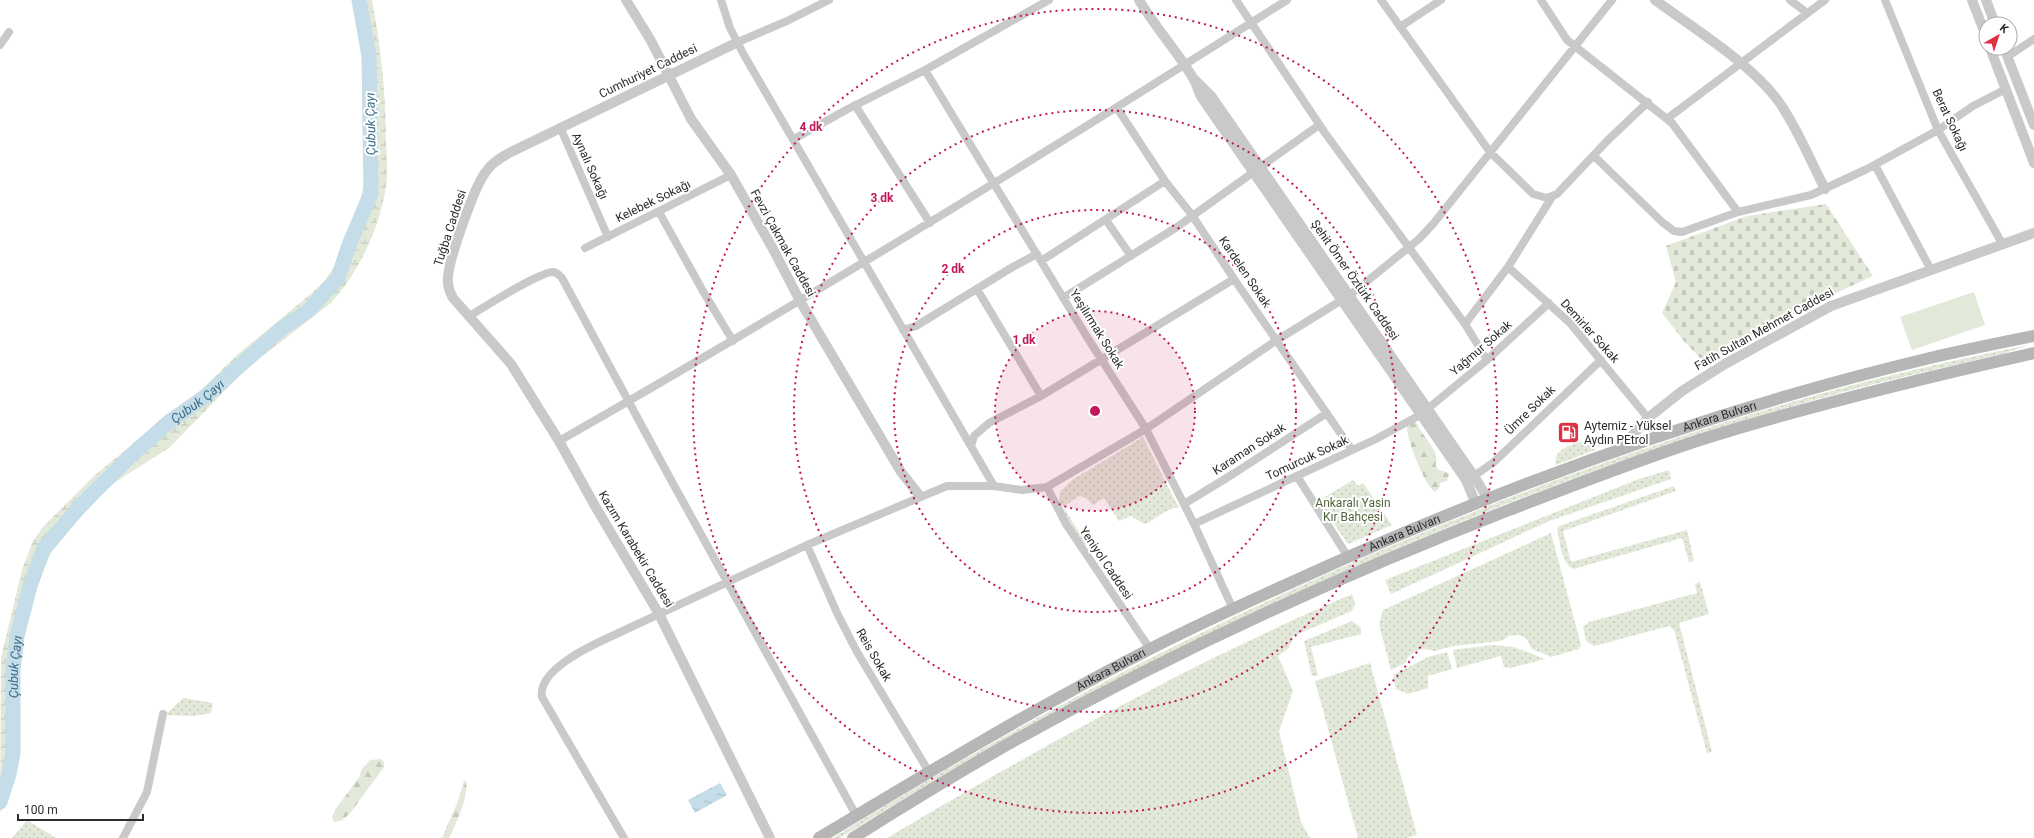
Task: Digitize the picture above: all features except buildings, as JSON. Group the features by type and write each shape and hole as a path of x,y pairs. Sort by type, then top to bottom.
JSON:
{"main road":[{"name":"Ankara Bulvarı","path":"819,838 1030,712 1150,649 1348,556 1488,499 1618,451 1817,388 1929,359 2034,336"},
{"name":"Ankara Bulvarı","path":"853,838 996,751 1106,691 1230,630 1443,536 1593,478 1716,435 1892,386 2034,353"}],"street":[{"name":"Fevzi Çakmak Caddesi","path":"626,0 650,39 691,119 711,144 731,175 773,248 800,301 901,472 920,496"},
{"path":"721,0 730,28 994,486"},
{"name":"Cumhuriyet Caddesi","path":"484,174 503,156 560,127 829,0"},
{"path":"794,139 855,105 925,70 1049,0"},
{"name":"Şehit Ömer Öztürk Caddesi","path":"1138,0 1194,80 1212,97 1257,170 1424,412 1466,480 1476,504"},
{"path":"1236,0 1319,125 1465,324 1487,360"},
{"path":"559,441 733,342 994,184 1185,66 1287,0"},
{"path":"1381,0 1490,152 1526,189 1542,198 1552,197"},
{"path":"1400,27 1441,0"},
{"path":"1541,0 1564,36 1574,46 1668,118 1738,212"},
{"path":"624,838 546,704 541,691 548,677 567,661 598,642 807,545 920,496 947,486 994,486 1022,490 1046,487 1146,429 1277,340 1346,298 1408,248 1433,224 1612,0"},
{"path":"1655,0 1740,63 1766,86 1779,102 1795,128 1824,189"},
{"path":"1790,0 1807,13"},
{"path":"1668,118 1825,0"},
{"name":"Berat Sokağı","path":"1885,0 1938,130 2003,245"},
{"path":"1972,0 1978,16"},
{"path":"1986,0 1992,16"},
{"path":"0,45 9,32"},
{"path":"2018,46 2034,39"},
{"path":"1993,56 2034,163"},
{"path":"2008,56 2034,125"},
{"name":"Yeşilırmak Sokak","path":"925,70 1063,298 1146,429 1194,524 1233,609"},
{"path":"1594,156 1662,222 1674,231 1682,232 1738,212 1794,200 1824,189 1875,165 1938,130 1972,106 2006,89"},
{"path":"1465,324 1508,267 1552,197 1648,102"},
{"path":"855,105 930,222"},
{"name":"Kardelen Sokak","path":"1117,108 1165,181 1192,215 1234,279 1352,450"},
{"path":"1063,298 1177,227 1319,125"},
{"name":"Aynalı Sokağı","path":"560,127 608,237"},
{"path":"1875,165 1931,270"},
{"name":"Tuğba Caddesi","path":"449,292 448,279 450,264 484,174"},
{"name":"Kelebek Sokağı","path":"585,248 731,175"},
{"path":"903,330 916,326 977,289 1039,258 1106,220 1165,181"},
{"path":"659,212 733,342"},
{"path":"1106,220 1131,256"},
{"name":"Fatih Sultan Mehmet Caddesi","path":"1618,451 1648,418 1682,391 1715,370 1830,306 2034,233"},
{"name":"Demirler Sokak","path":"1508,267 1570,323 1648,418"},
{"path":"469,316 536,278 554,272 558,273 856,815"},
{"path":"971,446 974,436 989,423 1041,396 1234,279"},
{"path":"977,289 1041,396"},
{"name":"Kazım Karabekir Caddesi","path":"449,292 511,364 559,441 599,512 660,614 770,838"},
{"name":"Yağmur Sokak","path":"1424,412 1487,360 1549,303"},
{"name":"Ümre Sokak","path":"1474,476 1494,462 1601,360"},
{"name":"Şehit Ömer Öztürk Caddesi","path":"1424,412 1474,476 1488,499"},
{"name":"Tomurcuk Sokak","path":"1194,524 1352,450 1424,412"},
{"name":"Karaman Sokak","path":"1184,504 1327,413"},
{"path":"1297,476 1348,556"},
{"name":"Yeniyol Caddesi","path":"1046,487 1066,524 1150,649"},
{"name":"Reis Sokak","path":"807,545 837,613 854,645 929,772"},
{"path":"123,838 142,803 150,782 163,714"}],"green space":[{"path":"355,0 372,0 384,90 387,181 377,223 372,237 350,279 331,303 247,368 169,448 112,484 76,522 51,553 35,585 27,611 19,675 17,761 9,795 0,813 1,658 22,570 33,541 42,528 94,476 140,438 188,403 237,355 312,293 326,279 344,251 355,223 365,180 365,82 363,41"},
{"path":"1826,204 1873,276 1812,304 1705,363 1684,341 1662,313 1676,282 1666,246 1747,216"},
{"path":"1974,292 1985,325 1912,350 1900,317"},
{"path":"2028,345 2006,353 1838,393 1716,429 1572,479 1429,535 1277,602 1128,674 982,753 840,838 833,838 947,769 1064,703 1183,642 1304,584 1427,531 1552,482 1678,438 1806,398 1917,369"},
{"path":"1416,422 1434,451 1437,468 1449,474 1447,481 1440,483 1439,488 1435,492 1421,472 1410,441 1407,427 1411,423"},
{"path":"1143,437 1179,508 1166,511 1144,524 1131,516 1119,521 1104,498 1093,505 1086,498 1079,496 1063,507 1087,544 1084,546 1059,506 1061,491 1072,480"},
{"path":"1586,441 1591,442 1595,450 1556,465 1557,455 1561,451 1570,445"},
{"path":"1669,470 1671,479 1549,521 1391,594 1385,580 1639,479"},
{"name":"Ankaralı Yasin Kır Bahçesi","path":"1353,480 1358,486 1363,483 1392,525 1348,544 1318,501"},
{"path":"1674,486 1676,491 1563,531 1571,562 1687,530 1694,561 1689,562 1682,538 1573,569 1566,562 1563,557 1557,529 1559,526"},
{"path":"1551,533 1581,645 1579,649 1551,657 1532,649 1526,638 1518,635 1509,636 1501,641 1453,646 1435,651 1425,649 1417,650 1409,656 1405,663 1391,670 1379,624 1383,610"},
{"path":"1700,582 1709,614 1679,623 1712,752 1707,753 1674,630 1669,626 1594,646 1586,641 1583,627 1589,622 1697,593 1695,584"},
{"path":"1352,594 1355,604 1352,611 1293,636 1289,648 1278,656 1293,691 1279,731 1301,822 1310,838 887,838 1000,772 1115,708 1233,649"},
{"path":"1352,621 1361,628 1361,634 1311,647 1318,676 1312,676 1304,641"},
{"path":"1492,645 1514,647 1545,659 1510,668 1504,667 1501,656 1457,668 1453,650"},
{"path":"1447,652 1452,669 1428,676 1428,688 1408,694 1396,689 1393,675 1428,657"},
{"path":"1370,663 1417,835 1407,838 1358,838 1315,681"},
{"path":"183,698 213,703 211,713 193,716 165,715"},
{"path":"381,759 384,762 384,767 351,812 345,818 334,822 332,817 335,810 360,776 361,770 370,760"},
{"path":"464,781 466,781 466,794 458,818 449,838 442,838 458,801"},
{"path":"27,820 56,838 12,838"}],"water":[{"path":"720,783 727,795 695,813 688,800"}],"waterway":[{"name":"Çubuk Çayı","path":"0,802 9,774 13,753 13,670 17,636 30,586 44,548 83,503 137,450 169,422 206,396 281,329 308,311 338,278 349,245 371,193 369,56 359,0"}],"place":[{"name":"Aytemiz - Yüksel Aydın PEtrol","path":"1569,433"}]}
